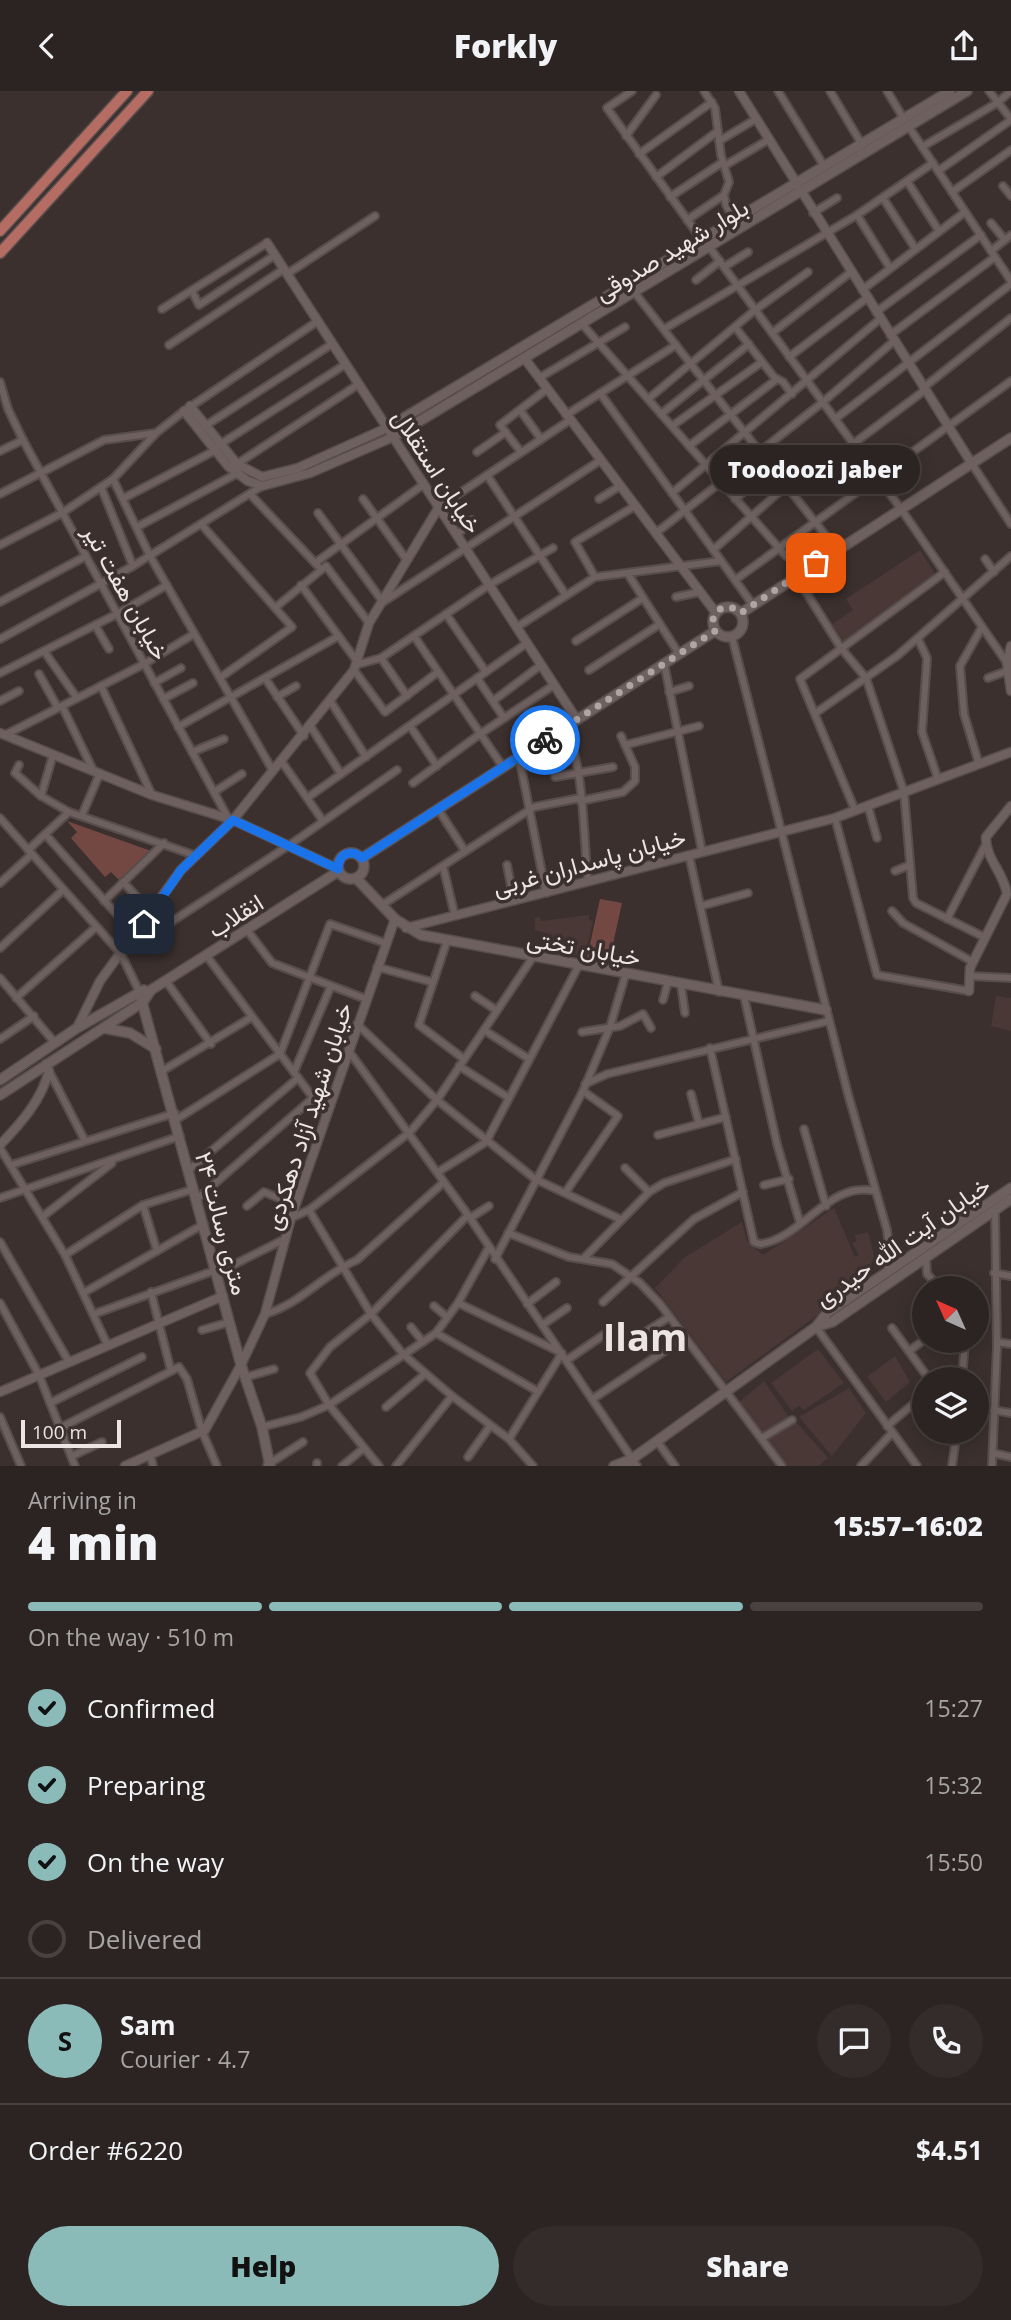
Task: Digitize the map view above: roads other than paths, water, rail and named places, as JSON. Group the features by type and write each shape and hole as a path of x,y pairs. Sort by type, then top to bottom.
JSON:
{"main road":[{"path":"0,231 127,91"},
{"path":"0,253 148,91"},
{"name":"بلوار شهید صدوقی","path":"387,428 861,143 967,91"},
{"name":"بلوار شهید صدوقی","path":"393,437 801,193 906,123 947,92"},
{"path":"741,613 1011,438"},
{"path":"726,607 741,613 741,630 732,637 719,635 715,631 713,625 716,613 726,607"},
{"path":"362,858 715,631"},
{"path":"354,853 362,858 363,871 356,878 347,879 338,870 339,860 346,854 354,853"},
{"name":"انقلاب","path":"143,1002 151,990 338,870"},
{"name":"خیابان تختی","path":"356,878 406,928 447,941 826,1010"},
{"name":"انقلاب","path":"139,991 151,990"},
{"path":"0,1080 77,1028 139,991"},
{"name":"۲۴ متری رسالت","path":"139,991 176,1116 242,1365 262,1427 268,1466"},
{"path":"0,1095 47,1068 143,1002"},
{"path":"102,1028 130,1033 156,1049"},
{"path":"11,1072 18,1083"},
{"name":"خیابان آیت الله حیدری","path":"614,1466 632,1463 657,1441 816,1327 827,1313 1011,1188"},
{"name":"خیابان آیت الله حیدری","path":"816,1327 832,1322 1011,1199"}],"street":[{"path":"632,91 607,108 702,240"},
{"path":"704,91 712,103 729,182 724,195 734,220"},
{"path":"739,91 813,213 1011,524"},
{"path":"778,91 824,166"},
{"path":"830,91 861,143"},
{"path":"835,419 1011,280 887,91"},
{"path":"938,171 1011,119 989,91"},
{"path":"922,147 997,103 1011,91"},
{"path":"626,136 656,95"},
{"path":"639,154 712,103"},
{"path":"719,141 756,119"},
{"path":"656,177 718,131"},
{"path":"670,197 768,139"},
{"path":"952,192 1011,150"},
{"path":"664,329 825,231 857,215 933,163"},
{"path":"907,181 939,231"},
{"path":"1003,186 1011,196"},
{"path":"687,220 724,195"},
{"path":"813,213 836,198"},
{"path":"883,198 915,248"},
{"path":"862,289 965,212"},
{"path":"857,215 890,268"},
{"path":"169,345 374,216"},
{"path":"991,223 1004,240"},
{"path":"672,493 704,464 808,382 878,316 981,235"},
{"path":"656,533 823,402 892,338 993,254 1011,235"},
{"path":"162,309 267,243"},
{"name":"خیابان استقلال","path":"267,243 577,720"},
{"path":"710,248 901,509 1007,667"},
{"path":"696,279 748,252"},
{"path":"192,291 200,305 275,255"},
{"path":"648,399 755,310 808,272"},
{"path":"772,333 851,272"},
{"path":"635,293 837,550"},
{"path":"789,357 867,298"},
{"path":"853,444 1011,318"},
{"path":"0,545 62,513 113,479 156,433 187,408 318,321"},
{"path":"582,324 786,557"},
{"path":"539,378 625,327"},
{"path":"735,327 762,362 792,394"},
{"path":"202,428 332,344"},
{"path":"661,414 705,382 749,344"},
{"path":"77,1028 100,981 194,855 282,762 357,667 369,623 439,507 541,439 600,393 676,345"},
{"path":"524,359 716,613"},
{"path":"672,426 762,362"},
{"path":"124,498 217,448 345,364"},
{"path":"689,446 777,379"},
{"path":"735,580 1011,381"},
{"name":"خیابان هفت تیر","path":"0,382 8,409 23,440 230,819"},
{"path":"237,464 359,384"},
{"path":"521,452 500,425 547,389"},
{"path":"600,393 753,605"},
{"path":"187,408 236,474 262,481 310,473 393,437"},
{"path":"0,412 8,409"},
{"path":"520,410 541,439"},
{"path":"0,639 150,556 250,494 262,481 309,464 387,428"},
{"path":"477,452 506,432"},
{"path":"0,494 104,440 156,433"},
{"path":"0,451 23,440"},
{"path":"217,448 262,481"},
{"path":"383,602 601,460"},
{"path":"736,499 773,468"},
{"path":"138,527 236,474"},
{"path":"486,475 565,594"},
{"path":"113,479 150,556 221,677 229,698 274,771"},
{"path":"315,563 424,484"},
{"path":"713,550 786,485"},
{"path":"599,499 620,486"},
{"path":"101,487 133,566"},
{"path":"250,494 315,563 324,568 369,623"},
{"path":"363,499 406,559"},
{"path":"595,577 575,542 635,506"},
{"path":"318,513 383,602"},
{"path":"457,535 472,520"},
{"path":"201,524 292,627 221,677"},
{"path":"357,667 382,658 489,585 553,548"},
{"path":"0,602 86,556"},
{"path":"817,712 918,639 1011,556"},
{"path":"985,559 994,572"},
{"path":"517,627 595,577 721,561"},
{"path":"276,607 324,568"},
{"path":"855,810 817,712 800,679 944,572"},
{"path":"628,574 679,654"},
{"path":"796,576 841,648 866,678 904,792 916,903 984,937"},
{"path":"0,673 117,614 167,585"},
{"path":"302,585 385,712 439,672"},
{"path":"676,597 700,592"},
{"path":"576,641 643,598"},
{"path":"446,614 486,672"},
{"path":"589,670 660,624"},
{"path":"95,625 109,649"},
{"path":"979,764 964,714 960,666 982,627"},
{"path":"2,731 60,707 144,664 194,634"},
{"path":"414,636 502,767"},
{"path":"178,726 337,637"},
{"path":"732,637 826,1010 875,1191 890,1253 887,1271"},
{"path":"918,639 927,657 922,732 938,779"},
{"path":"307,798 527,643"},
{"path":"1011,646 1007,667 1011,691"},
{"path":"44,651 77,698"},
{"path":"382,658 407,696"},
{"path":"664,663 702,851"},
{"path":"493,701 541,665"},
{"path":"988,678 1007,667"},
{"path":"155,683 181,668"},
{"path":"39,674 97,771 82,815"},
{"path":"265,678 304,736"},
{"path":"477,678 504,718"},
{"path":"163,699 193,683"},
{"path":"413,783 554,685"},
{"path":"101,686 152,795"},
{"path":"277,697 296,686"},
{"path":"669,692 690,686"},
{"path":"0,701 19,691"},
{"path":"331,702 366,757"},
{"path":"410,726 437,765"},
{"path":"625,745 699,726"},
{"path":"311,727 341,774"},
{"path":"565,727 572,740 577,773 588,881"},
{"path":"2,731 52,755 152,795 230,819 338,870"},
{"path":"382,905 530,810 622,792 631,787 635,767 621,736"},
{"path":"192,752 224,739"},
{"name":"خیابان پاسداران غربی","path":"406,928 835,818 1011,752"},
{"path":"41,796 52,755"},
{"path":"519,757 546,893"},
{"path":"282,762 323,821"},
{"path":"19,765 15,773 41,796 69,812 194,855"},
{"path":"555,777 613,767"},
{"path":"128,946 150,935 288,846 397,770"},
{"path":"214,792 242,774"},
{"path":"868,806 877,838"},
{"path":"947,919 986,843 989,830 1011,806"},
{"path":"438,809 465,851"},
{"path":"0,883 69,812"},
{"path":"0,818 95,928 121,954 139,991"},
{"path":"835,818 877,975 969,991 973,962 1002,907 1008,887 986,843"},
{"path":"45,834 136,936"},
{"path":"104,901 164,843"},
{"path":"689,855 719,992"},
{"path":"507,865 514,901"},
{"path":"895,871 910,865"},
{"path":"443,866 456,916"},
{"path":"123,882 151,912"},
{"path":"0,948 63,890"},
{"path":"701,906 748,894"},
{"path":"892,911 903,923 973,962"},
{"name":"خیابان شهید آزاد دهکردی","path":"202,1431 242,1365 265,1314 295,1205 395,919"},
{"path":"11,1165 176,1116 280,1054 330,924 385,943"},
{"path":"16,998 95,928"},
{"path":"247,930 272,963 366,999"},
{"path":"447,941 419,1025 464,1059"},
{"path":"206,955 326,1115"},
{"path":"291,1218 309,1210 410,1132 437,1101 533,957"},
{"path":"438,1172 486,1142 579,965"},
{"path":"377,967 432,982"},
{"path":"495,1259 584,1088 611,1025 626,973"},
{"path":"969,976 1011,978"},
{"path":"0,979 55,1043"},
{"path":"166,981 211,1044"},
{"path":"663,1000 668,982"},
{"path":"681,985 685,1013"},
{"path":"190,1169 296,1075 331,986"},
{"path":"475,996 496,1010"},
{"path":"744,996 751,1037 800,1223"},
{"path":"582,1032 611,1025 620,1026 643,1014 651,1028"},
{"path":"0,1039 34,1016"},
{"path":"162,1071 252,1017"},
{"path":"584,1088 607,1074 751,1037 829,1021"},
{"path":"357,1024 437,1101 535,1179 620,1219"},
{"path":"484,1030 529,1059"},
{"path":"710,1048 754,1242 768,1243 853,1189 875,1191"},
{"path":"348,1050 469,1216 488,1249 594,1398 632,1463"},
{"path":"459,1066 509,1098"},
{"path":"47,1068 85,1141"},
{"path":"47,1068 45,1088 25,1118 0,1147 65,1255 85,1292 108,1346"},
{"path":"565,1193 618,1116 584,1088"},
{"path":"691,1094 699,1124"},
{"path":"65,1255 143,1205 195,1194 313,1098"},
{"path":"658,1135 726,1117"},
{"path":"804,1129 826,1206"},
{"path":"0,1198 117,1160 180,1136"},
{"path":"583,1259 649,1192 664,1183 736,1159"},
{"path":"42,1217 117,1160"},
{"path":"625,1168 649,1192"},
{"path":"764,1185 788,1179"},
{"path":"265,1314 286,1308 342,1266 357,1260 444,1182"},
{"path":"247,1206 264,1192 295,1205"},
{"path":"603,1302 694,1219 743,1192"},
{"path":"143,1205 157,1251"},
{"path":"379,1466 328,1405 310,1373 330,1347 371,1314 469,1216 489,1206"},
{"path":"309,1210 371,1314 403,1354 452,1396 509,1439 530,1463 520,1466"},
{"path":"992,1466 997,1342 995,1210"},
{"path":"85,1292 204,1224"},
{"path":"508,1233 583,1259 612,1264 632,1277 660,1304 782,1466"},
{"path":"94,1314 217,1271 285,1239"},
{"path":"0,1243 69,1363"},
{"path":"262,1427 301,1417 328,1405 436,1333 458,1303 488,1249"},
{"path":"926,1258 930,1276"},
{"path":"994,1273 1011,1276"},
{"path":"527,1304 556,1282"},
{"path":"152,1292 171,1371"},
{"path":"0,1392 223,1296"},
{"path":"0,1303 39,1375 75,1466"},
{"path":"458,1303 562,1353"},
{"path":"434,1306 447,1317"},
{"path":"542,1325 567,1308"},
{"path":"638,1337 669,1317"},
{"path":"202,1331 230,1322"},
{"path":"411,1327 423,1342"},
{"path":"816,1327 914,1465"},
{"path":"892,1328 920,1367"},
{"path":"436,1333 537,1391"},
{"path":"567,1360 605,1334"},
{"path":"594,1398 684,1338"},
{"path":"997,1342 1011,1344"},
{"path":"509,1439 562,1353"},
{"path":"50,1403 142,1357"},
{"path":"60,1428 179,1367 183,1370 202,1431 217,1466"},
{"path":"246,1377 274,1369"},
{"path":"386,1407 425,1374"},
{"path":"396,1466 452,1396"},
{"path":"887,1426 912,1405"},
{"path":"993,1410 1011,1413"},
{"path":"0,1417 20,1466"},
{"path":"762,1438 792,1420"},
{"path":"468,1457 491,1426"},
{"path":"125,1466 202,1431"},
{"path":"861,1466 892,1433"},
{"path":"657,1441 675,1466"},
{"path":"268,1466 303,1442"},
{"path":"72,1457 102,1443"},
{"path":"951,1466 955,1444"},
{"path":"342,1466 364,1448"},
{"path":"993,1453 1011,1457"},
{"path":"150,1454 153,1466"}],"place":[{"name":"Toodoozi Jaber","path":"816,563"}],"district":[{"name":"Ilam","path":"645,1336"}]}
